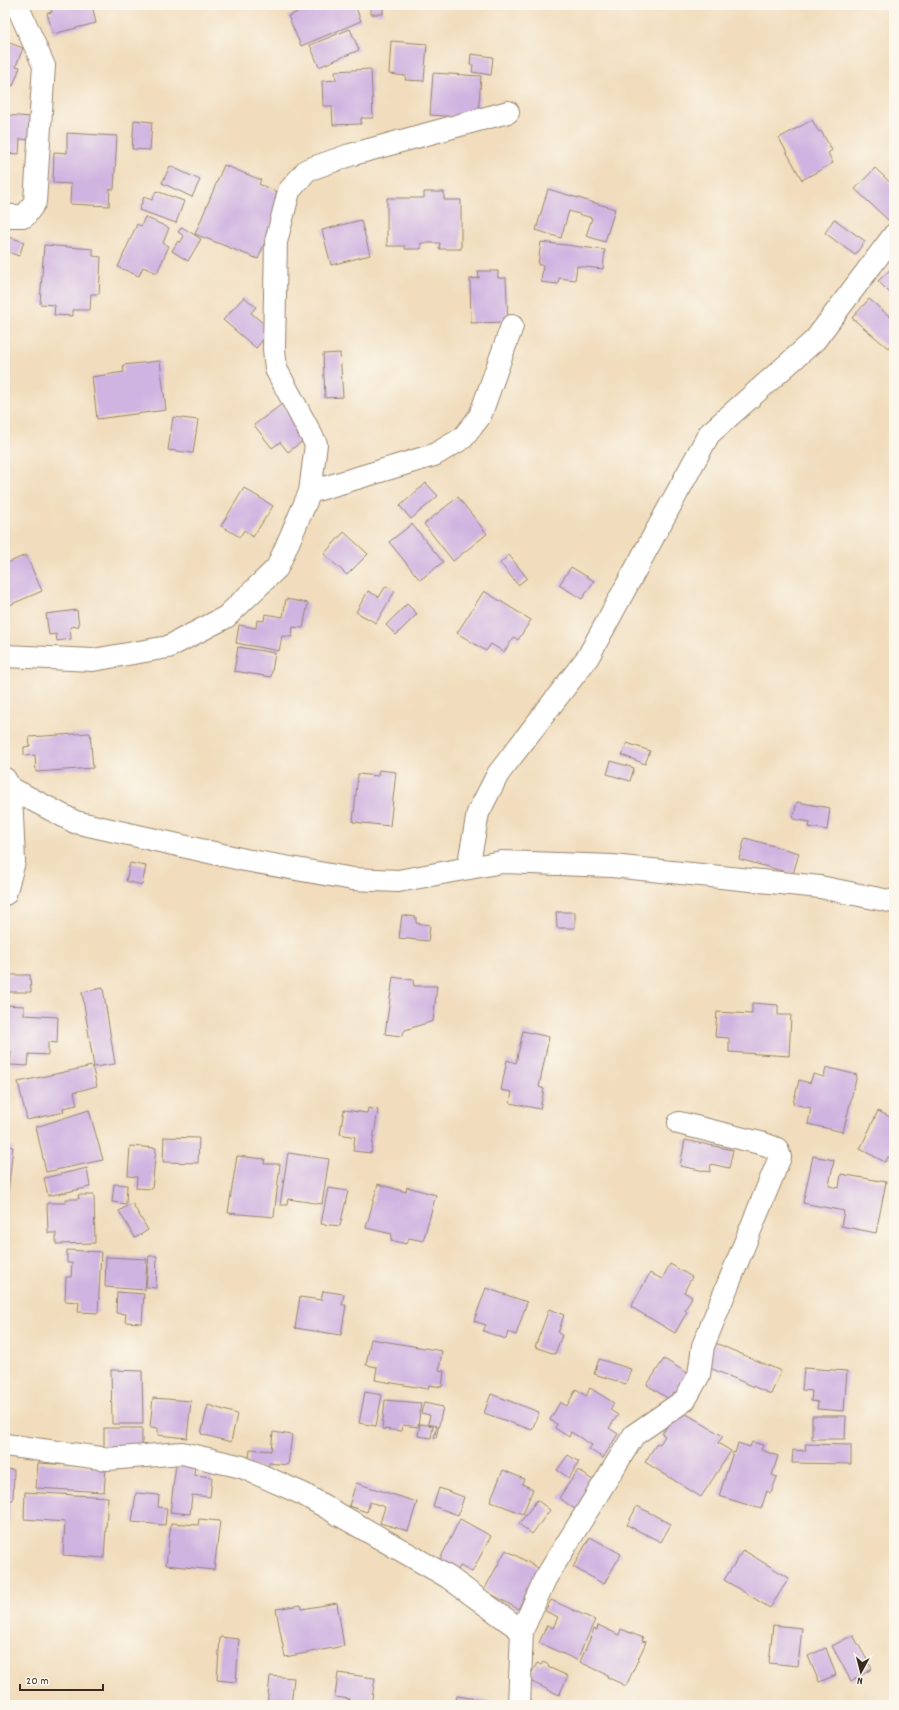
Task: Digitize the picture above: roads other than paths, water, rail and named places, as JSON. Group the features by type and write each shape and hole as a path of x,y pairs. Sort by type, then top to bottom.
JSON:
{"street":[{"path":"5,216 25,216 35,202 44,66 17,5"},
{"path":"5,656 93,660 168,647 226,618 277,568 310,492 316,444 276,369 274,349 276,242 289,191 307,170 350,155 508,112"},
{"path":"468,868 478,813 498,774 588,657 709,434 815,340 894,235"},
{"path":"310,492 434,455 463,438 480,416 512,326"},
{"path":"7,784 75,822 245,860 353,879 398,881 502,862 612,866 820,887 894,902"},
{"path":"5,894 14,862 7,784"},
{"path":"519,1705 522,1631 545,1579 634,1435 685,1400 698,1376 703,1346 780,1157 777,1149 764,1144 679,1123"},
{"path":"5,1445 108,1459 182,1453 242,1467 303,1494 448,1577 522,1631"}]}
